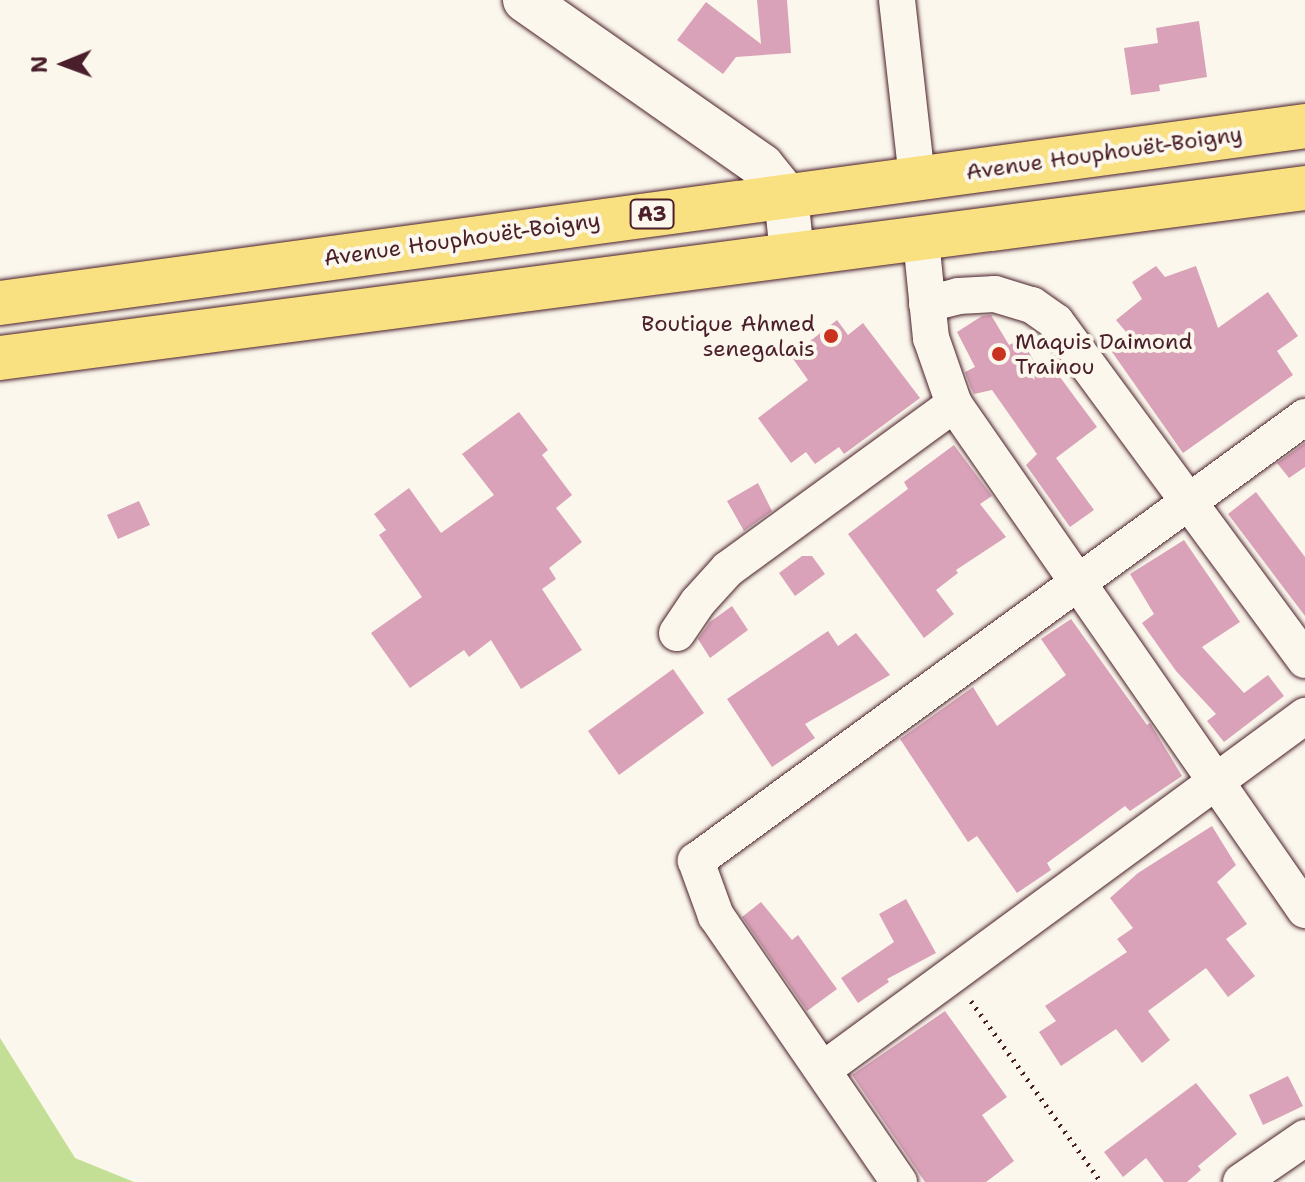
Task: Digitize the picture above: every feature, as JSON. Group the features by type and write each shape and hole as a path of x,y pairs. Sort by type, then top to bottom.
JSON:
{"highway":[{"name":"Avenue Houphouët-Boigny","path":"0,303 1305,126"},
{"path":"0,358 1305,188"}],"main road":[{"path":"525,0 762,166 786,196 792,254"}],"street":[{"path":"897,0 917,179"},
{"path":"921,240 927,304 939,367 954,404 1305,910"},
{"path":"927,304 958,296 995,294 1032,305 1056,322 1187,504 1305,660"},
{"path":"677,633 698,602 728,569 954,404"},
{"path":"899,1182 716,916 696,861 1305,417"},
{"path":"824,1069 954,977 1305,716"},
{"path":"1241,1182 1305,1138"}],"path":[{"path":"954,977 1101,1182"}],"green space":[{"path":"0,1038 75,1158 134,1182 0,1182"}],"building":[{"path":"757,0 787,0 791,53 736,57 723,74 677,40 706,2 761,44"},
{"path":"1199,21 1207,77 1159,85 1160,91 1131,95 1124,48 1158,43 1156,28"},
{"path":"1156,266 1165,277 1196,266 1218,328 1268,292 1298,336 1277,351 1293,375 1183,453 1112,352 1132,339 1116,320 1142,299 1132,282"},
{"path":"991,315 1009,345 1022,339 1040,373 1051,365 1097,427 1056,458 1094,510 1070,527 1026,465 1037,454 992,390 974,394 965,372 975,367 957,332 982,316"},
{"path":"837,320 848,335 863,323 920,398 844,454 839,447 815,464 806,452 791,463 758,418 808,380 791,356"},
{"path":"519,412 548,450 542,455 572,495 556,508 582,542 549,568 556,579 542,589 582,650 521,689 491,640 469,657 464,650 410,688 371,633 422,597 379,535 386,530 374,514 409,488 441,533 494,495 462,454"},
{"path":"1305,443 1305,467 1289,478 1277,463"},
{"path":"954,445 992,496 980,504 1006,537 956,570 958,573 936,590 954,614 924,638 848,534 908,489 904,482"},
{"path":"758,483 772,511 744,531 727,501"},
{"path":"1256,492 1305,557 1305,616 1228,514"},
{"path":"139,501 150,525 118,539 107,515"},
{"path":"1184,540 1240,622 1202,647 1244,693 1268,675 1284,696 1224,742 1207,721 1216,714 1176,671 1142,623 1154,614 1130,574"},
{"path":"802,556 812,556 825,574 795,596 779,573"},
{"path":"732,606 748,630 710,658 698,639 710,622"},
{"path":"1071,619 1147,725 1150,723 1182,776 1130,811 1125,806 1047,863 1051,870 1017,893 977,836 968,842 900,739 973,687 997,726 1066,675 1041,639"},
{"path":"828,631 838,646 856,633 890,675 805,724 815,738 772,767 727,699"},
{"path":"673,669 704,713 619,775 588,731"},
{"path":"1212,826 1236,865 1217,882 1247,924 1226,939 1255,976 1228,997 1206,968 1148,1011 1170,1040 1142,1063 1116,1029 1061,1066 1039,1032 1056,1021 1045,1006 1127,952 1117,939 1133,928 1110,898 1138,873"},
{"path":"906,899 936,953 887,979 889,982 858,1003 841,978 894,942 879,914"},
{"path":"761,902 792,940 798,935 837,989 807,1011 742,917"},
{"path":"945,1011 1007,1097 982,1115 1014,1161 986,1182 925,1182 852,1075"},
{"path":"1288,1076 1303,1106 1263,1125 1249,1095"},
{"path":"1196,1083 1237,1134 1198,1166 1201,1170 1187,1182 1164,1182 1146,1158 1123,1177 1104,1152"}],"place":[{"name":"Boutique Ahmed senegalais","path":"831,336"},
{"name":"Maquis Daimond Trainou","path":"999,354"}]}
